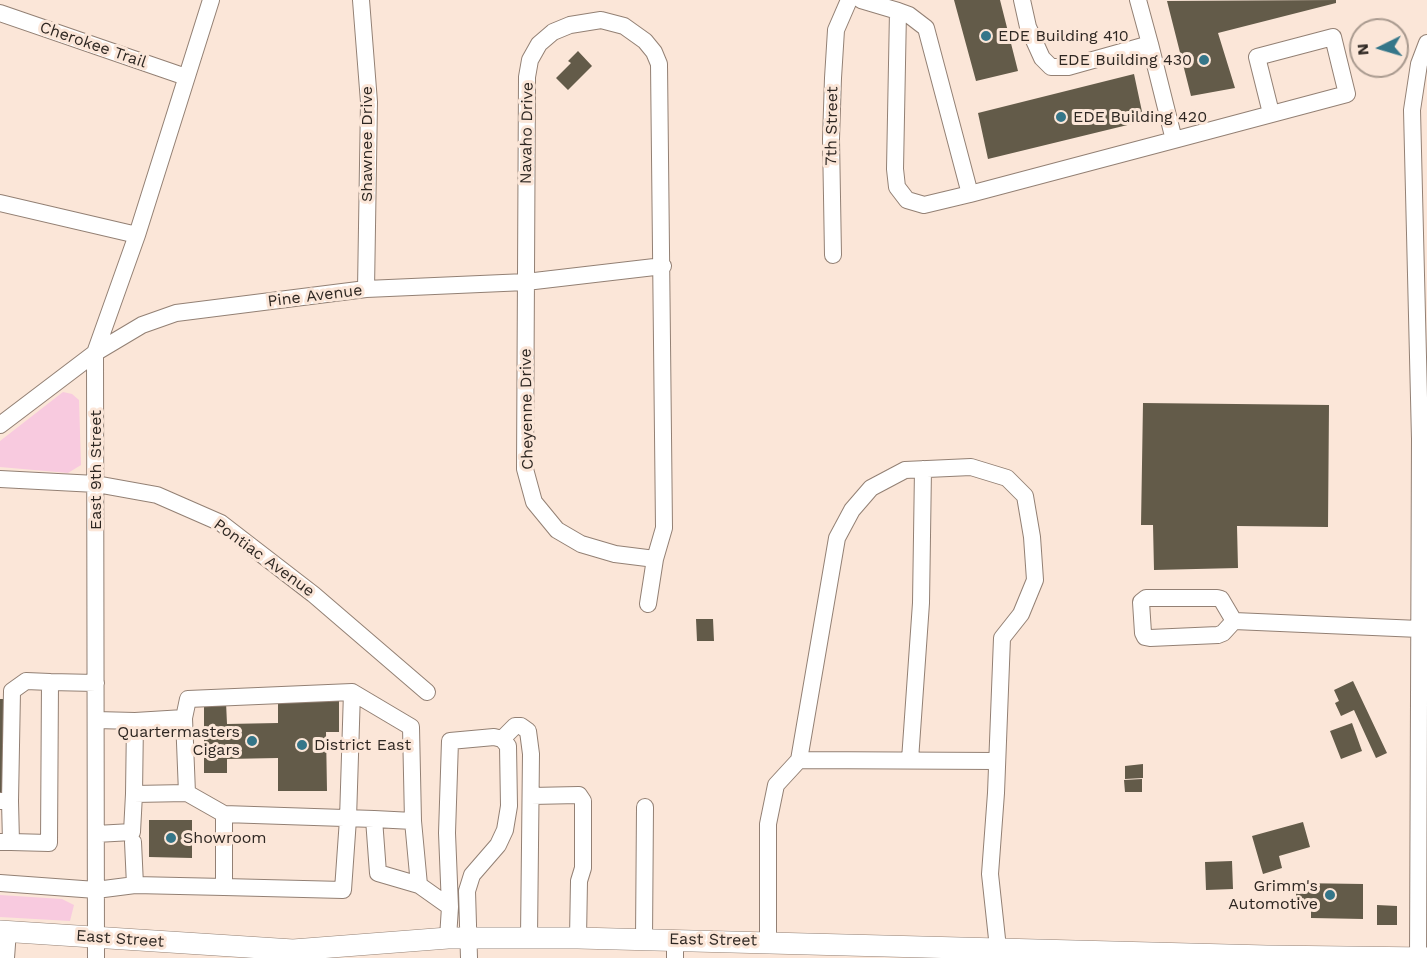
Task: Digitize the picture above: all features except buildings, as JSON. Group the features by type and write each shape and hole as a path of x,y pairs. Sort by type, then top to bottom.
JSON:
{"main road":[{"name":"East Street","path":"4,931 293,950 448,938 469,948 529,937 644,939 675,949 768,941 835,951 970,953 998,948 1118,955 1427,958"}],"street":[{"name":"East 9th Street","path":"96,958 95,353 137,235 211,0"},
{"name":"Shawnee Drive","path":"361,0 369,102 366,289"},
{"name":"7th Street","path":"832,255 831,139 836,30 849,0"},
{"path":"861,0 909,15 926,28 970,194"},
{"path":"1023,0 1028,27 1042,58 1051,67 1068,67 1150,44"},
{"path":"1138,0 1174,140"},
{"path":"898,11 895,169 897,188 907,200 924,205 1347,94 1333,37 1257,57 1271,113"},
{"name":"Cherokee Trail","path":"0,13 186,77"},
{"name":"Navaho Drive","path":"526,282 527,77 530,60 539,44 553,32 570,25 601,20 624,26 645,41 654,52 659,64 663,266"},
{"path":"1418,958 1423,866 1419,629 1420,177 1412,110 1419,64 1427,43"},
{"path":"0,203 137,235"},
{"name":"Pine Avenue","path":"0,424 95,353 142,325 176,313 366,289 526,282 663,266"},
{"path":"648,604 655,559 664,528 663,266"},
{"name":"Cheyenne Drive","path":"526,282 525,468 534,502 557,530 581,544 615,555 655,559"},
{"path":"768,941 768,824 776,785 799,760 837,538 852,510 870,488 905,470 971,467 1007,478 1024,496 1032,537 1035,580 1021,614 1002,638 990,874 998,948"},
{"path":"910,760 921,603 923,469"},
{"name":"Pontiac Avenue","path":"0,479 96,483 157,495 221,523 313,594 427,692"},
{"path":"1234,621 1221,599 1217,598 1146,598 1141,602 1143,633 1149,638 1218,635 1234,621 1419,629"},
{"path":"0,681 96,683"},
{"path":"26,681 12,690 5,801 5,842 49,843 50,682"},
{"path":"0,883 96,890 135,885 190,885 343,890 352,692"},
{"path":"187,793 184,718 188,699 352,692 411,727 412,821 419,885"},
{"path":"96,720 184,718"},
{"path":"96,834 132,832 135,720"},
{"path":"502,739 515,726 528,730 531,754 529,937"},
{"path":"448,938 450,907 447,833 450,741 494,737 502,739 508,746 508,806 505,830 498,845 472,875 467,891 469,948"},
{"path":"799,760 997,761"},
{"path":"134,794 187,793 224,814 412,821"},
{"path":"531,796 579,795 584,801 583,868 579,881 578,938"},
{"path":"644,939 645,807"},
{"path":"224,814 224,887"},
{"path":"374,819 378,873 419,885 450,907"},
{"path":"133,842 135,885"},
{"path":"4,931 6,958"}],"shaded area":[{"path":"63,392 72,394 79,400 81,465 68,473 0,467 0,441"},
{"path":"0,895 62,899 74,905 70,921 0,917"}],"place":[{"name":"EDE Building 410","path":"986,36"},
{"name":"EDE Building 430","path":"1204,60"},
{"name":"EDE Building 420","path":"1061,117"},
{"name":"Quartermasters Cigars","path":"252,741"},
{"name":"District East","path":"302,745"},
{"name":"Showroom","path":"171,838"},
{"name":"Grimm's Automotive","path":"1330,895"}]}
